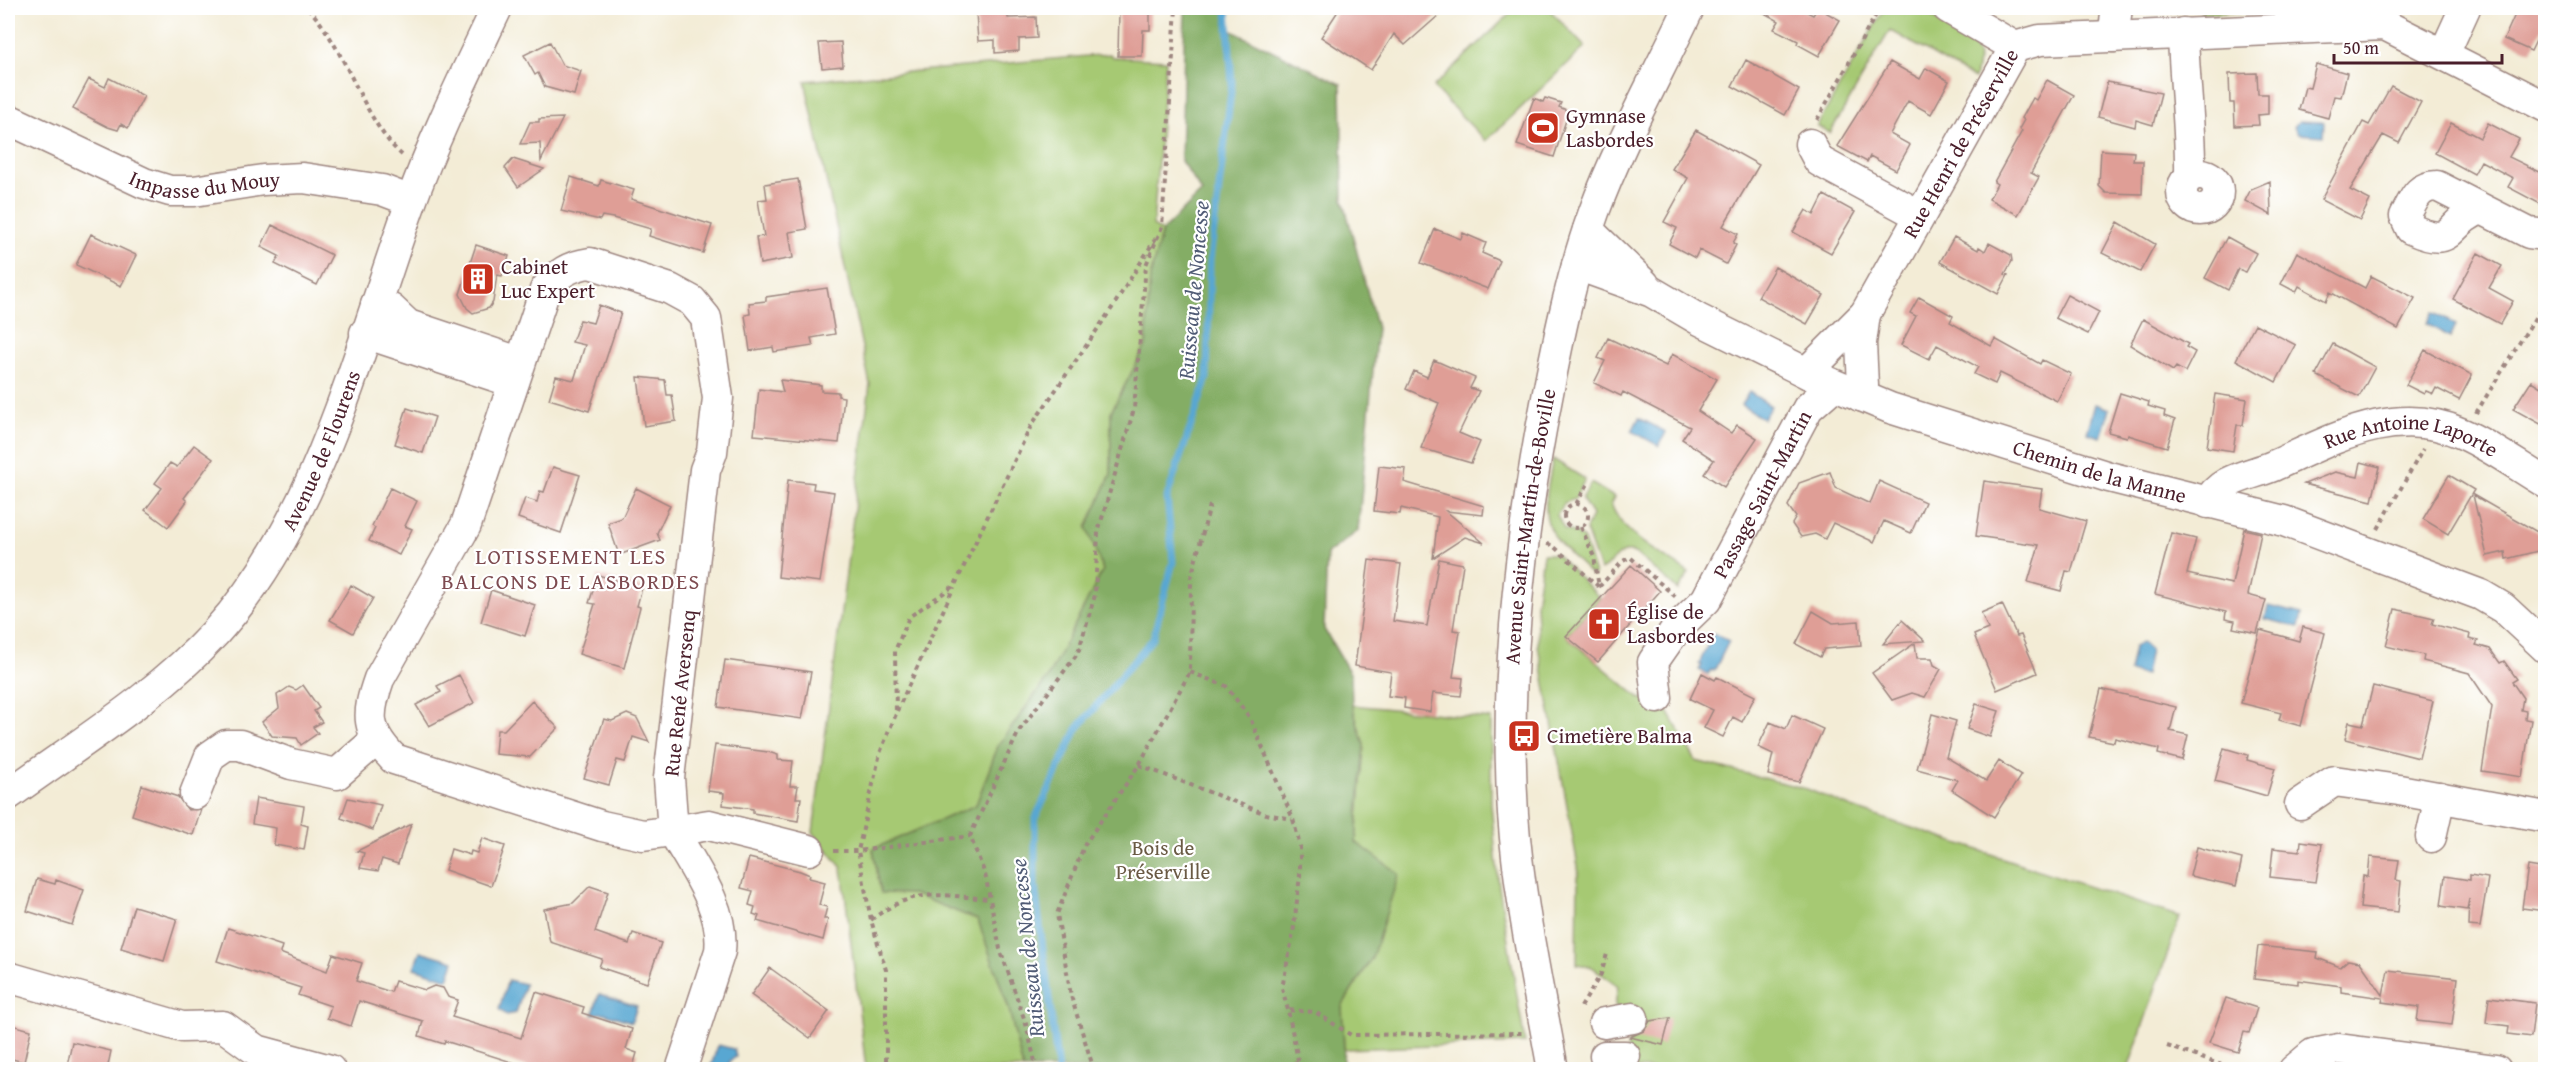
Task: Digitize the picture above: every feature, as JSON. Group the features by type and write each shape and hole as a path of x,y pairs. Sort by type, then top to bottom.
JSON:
{"street":[{"name":"Avenue de Flourens","path":"8,795 172,675 215,633 270,560 305,498 424,166 496,8"},
{"name":"Avenue Saint-Martin-de-Boville","path":"1553,1070 1522,898 1512,794 1515,613 1523,538 1540,432 1566,302 1577,265 1588,230 1614,167 1689,8"},
{"path":"1948,8 2015,47"},
{"path":"2114,37 2117,8"},
{"path":"2444,54 2465,8"},
{"name":"Rue Henri de Préserville","path":"1865,314 1861,343 1863,386 1834,385 1814,365 1865,314 2015,47 2040,40 2385,25 2546,107"},
{"path":"2183,33 2186,73 2198,96 2210,149 2202,178"},
{"name":"Impasse du Mouy","path":"8,119 144,183 170,191 194,191 263,180 303,178 382,190 411,201"},
{"path":"1813,134 1819,161 1919,215"},
{"path":"2481,209 2529,233 2546,235"},
{"name":"Chemin de la Manne","path":"1588,230 1652,292"},
{"name":"Rue René Aversenq","path":"385,750 370,721 372,700 379,679 466,525 545,290 555,276 571,266 590,263 670,289 692,301 706,318 718,398 712,452 704,481 669,778 673,831"},
{"name":"Chemin de la Manne","path":"1577,265 1652,292 1698,319 1834,385 2011,448 2208,503 2284,521 2481,595 2504,608 2546,648"},
{"path":"376,304 391,309 408,325 516,372"},
{"path":"365,333 516,372"},
{"name":"Passage Saint-Martin","path":"1657,698 1653,662 1676,630 1706,600 1808,408 1834,385"},
{"name":"Rue Antoine Laporte","path":"2208,503 2212,493 2223,486 2361,428 2404,421 2434,424 2463,434 2546,483"},
{"path":"2248,512 2254,495 2270,468"},
{"path":"195,794 210,756 226,745 240,745 291,764 337,774 385,750 602,826 643,835 709,825 809,850"},
{"path":"2300,804 2334,781 2440,797 2546,817"},
{"path":"2431,837 2440,797"},
{"path":"673,831 702,883 719,919 722,933 720,951 681,1070"},
{"path":"8,977 182,1027 223,1026 255,1050 330,1070"},
{"path":"2294,1070 2313,1054 2339,1049 2496,1070"}],"path":[{"path":"308,8 346,63 388,140 401,154 424,166"},
{"path":"1037,1070 1026,1024 1000,949 985,874 970,836 1019,731 1078,653 1095,595 1098,532 1134,409 1146,265 1162,227 1176,8"},
{"path":"1813,134 1878,10 1873,8"},
{"path":"886,1070 886,970 871,920 858,851 880,753 955,585 1031,426 1112,308 1162,227"},
{"path":"2463,434 2546,300"},
{"path":"2382,523 2425,444"},
{"path":"1576,504 1584,507 1588,514 1587,522 1581,527 1569,527 1564,521 1566,509 1576,504 1588,482"},
{"path":"1094,1070 1071,996 1057,914 1085,844 1139,765 1190,672 1191,578 1210,505"},
{"path":"1581,527 1594,557 1599,587"},
{"path":"1523,538 1552,545 1599,587"},
{"path":"1599,587 1623,561 1630,557 1695,613"},
{"path":"896,714 895,651 909,617 955,585"},
{"path":"1190,672 1226,686 1250,718 1293,819 1300,846 1300,875 1293,934 1282,988 1300,1070"},
{"path":"1139,765 1266,814 1293,819"},
{"path":"809,850 858,851 970,836"},
{"path":"871,920 893,903 928,894 989,899"},
{"path":"1606,1016 1601,974 1607,954"},
{"path":"1288,1010 1315,1012 1351,1035 1457,1035 1546,1030"},
{"path":"2167,1046 2236,1070"},
{"path":"1287,1070 1298,1060"}],"green space":[{"name":"Bois de Préserville","path":"1185,8 1224,8 1226,28 1341,84 1343,199 1377,328 1358,531 1327,554 1324,629 1351,675 1352,705 1364,745 1356,842 1399,874 1372,958 1342,1006 1344,1049 1342,1069 1023,1069 1009,1009 978,920 913,894 881,893 873,849 976,805 998,746 1048,677 1103,570 1087,528 1111,474 1111,412 1146,345 1150,277 1162,231 1202,192 1181,161"},
{"path":"1516,8 1548,8 1585,47 1486,141 1433,87"},
{"path":"1882,8 1917,8 1968,37 1979,56 1975,79 1890,30 1830,133 1817,126 1884,9"},
{"path":"2203,8 2336,8 2200,14"},
{"path":"1110,54 1112,57 1166,60 1153,226 1162,231 1150,277 1146,345 1111,412 1111,474 1087,527 1103,570 1048,677 998,746 976,805 873,849 881,893 913,894 978,920 1009,1009 1023,1069 866,1069 842,868 813,832 870,384 805,81"},
{"path":"1553,459 1585,479 1575,499 1564,503 1557,515 1564,529 1578,534 1584,540 1595,574 1593,576 1563,547 1549,526 1546,500"},
{"path":"1591,483 1614,497 1611,503 1616,515 1633,535 1689,573 1678,590 1635,553 1624,552 1600,570 1586,530 1592,515 1582,499"},
{"path":"1543,554 1556,554 1600,598 1566,636 1641,699 1650,695 1665,706 1696,761 1807,789 1852,808 2180,917 2128,1069 1622,1069 1634,1023 1615,1006 1618,986 1592,967 1577,964 1578,866 1538,646 1536,605"},
{"path":"1352,705 1491,719 1491,804 1499,887 1525,1043 1344,1049 1342,1006 1372,958 1356,842 1364,745"}],"water":[{"path":"2299,121 2324,122 2323,136 2298,134 2294,127"},
{"path":"2433,312 2456,325 2450,337 2427,324"},
{"path":"1749,392 1771,406 1763,419 1741,405"},
{"path":"2095,404 2110,409 2101,437 2087,433"},
{"path":"1639,418 1666,432 1659,446 1632,431"},
{"path":"2268,606 2302,614 2299,627 2265,619"},
{"path":"1713,633 1729,641 1714,671 1711,670 1708,674 1699,670 1702,665 1699,664"},
{"path":"2142,642 2150,650 2145,675 2129,672 2134,647"},
{"path":"420,951 454,961 448,979 414,968"},
{"path":"508,980 525,984 516,1013 506,1015 499,1009"},
{"path":"599,994 637,1006 632,1022 604,1013 593,1014"},
{"path":"718,1045 734,1049 736,1057 730,1061 728,1069 710,1069"}],"building":[{"path":"1340,8 1447,8 1405,45 1394,34 1371,70 1321,37"},
{"path":"1755,8 1799,8 1813,15 1818,8 1840,20 1819,56 1797,44 1798,41 1774,29 1779,21"},
{"path":"2518,8 2546,8 2546,20 2531,51 2504,39"},
{"path":"1007,10 1008,18 1036,17 1037,38 1019,39 1019,51 995,53 995,40 978,41 976,12"},
{"path":"1119,10 1150,11 1150,30 1143,30 1142,56 1118,56"},
{"path":"550,42 562,65 581,71 574,95 545,87 538,73 535,75 524,55"},
{"path":"841,42 843,66 822,68 819,43"},
{"path":"1746,60 1799,90 1785,115 1732,86"},
{"path":"1890,62 1920,79 1926,68 1949,81 1931,114 1908,101 1890,134 1910,145 1896,170 1870,156 1867,162 1837,146"},
{"path":"2316,64 2347,73 2341,97 2334,96 2328,118 2299,110 2305,87 2310,88"},
{"path":"2257,73 2258,94 2268,94 2268,114 2258,115 2259,125 2235,126 2234,103 2230,103 2229,74"},
{"path":"109,78 144,96 128,128 121,124 118,130 108,127 73,109 89,79 105,87"},
{"path":"2047,80 2074,95 2031,173 2039,177 2018,215 1989,199 1997,184 1994,182 2022,131 2019,129 2024,120 2022,118 2033,98 2036,100"},
{"path":"2107,82 2161,93 2153,125 2136,120 2135,127 2098,117"},
{"path":"2391,86 2421,102 2399,143 2383,135 2350,190 2370,200 2360,220 2321,200 2363,122 2369,125"},
{"name":"Gymnase Lasbordes","path":"1534,98 1543,102 1545,98 1561,103 1559,107 1569,111 1554,157 1517,145"},
{"path":"563,118 541,161 540,143 520,144 530,122 539,122 539,119"},
{"path":"2451,123 2480,138 2488,123 2519,139 2509,157 2546,175 2546,207 2508,187 2513,178 2481,161 2474,174 2435,153"},
{"path":"1696,130 1759,165 1723,226 1738,234 1733,243 1736,245 1726,264 1699,250 1695,258 1669,244 1677,228 1664,222 1688,178 1672,169"},
{"path":"2101,150 2134,152 2133,161 2143,161 2142,194 2106,193 2099,186"},
{"path":"513,159 544,169 518,187 505,168"},
{"path":"571,177 599,186 601,180 634,190 631,199 712,225 703,253 649,236 651,229 613,218 602,216 600,220 561,211"},
{"path":"798,179 807,229 789,232 793,258 760,264 756,237 764,236 758,200 767,199 765,184"},
{"path":"2270,181 2271,215 2245,201 2251,189"},
{"path":"1824,195 1855,212 1831,253 1793,232 1806,210 1814,215"},
{"path":"2118,222 2155,244 2140,272 2102,253"},
{"path":"272,225 332,255 317,285 275,264 279,256 261,247"},
{"path":"1435,229 1461,239 1463,233 1486,243 1482,253 1500,261 1488,289 1421,263"},
{"path":"91,234 136,255 121,286 76,265"},
{"path":"1954,237 1978,250 1979,247 1985,251 1989,243 2011,255 2012,261 2005,274 2008,275 1998,294 1940,262"},
{"path":"2227,237 2256,253 2246,272 2238,269 2228,290 2205,278"},
{"name":"Cabinet Luc Expert","path":"476,245 509,256 502,276 497,275 493,302 489,308 473,313 467,308 460,294"},
{"path":"2297,252 2365,288 2371,276 2415,298 2398,329 2330,292 2326,301 2299,286 2296,292 2281,284"},
{"path":"2478,253 2502,266 2489,288 2513,301 2500,324 2453,299"},
{"path":"1775,267 1824,295 1807,324 1758,297"},
{"path":"827,288 835,334 811,338 813,346 774,352 773,347 750,351 745,315 750,314 749,303 766,301 766,297"},
{"path":"2067,295 2099,312 2088,334 2055,318"},
{"path":"1919,297 1953,316 1950,322 1991,346 1995,339 2040,364 2042,360 2071,374 2057,401 2000,373 1995,384 1974,374 1978,367 1937,345 1929,359 1901,345 1916,316 1910,313"},
{"path":"599,305 621,313 589,411 549,399 556,376 574,380 585,345 572,342 580,320 593,323"},
{"path":"2143,319 2188,344 2186,347 2195,352 2185,372 2176,367 2173,371 2130,345"},
{"path":"2255,324 2296,345 2276,382 2236,360"},
{"path":"1608,338 1666,366 1672,354 1717,379 1698,411 1731,433 1737,425 1757,438 1724,487 1704,474 1714,460 1682,439 1690,427 1623,392 1621,396 1594,383 1605,361 1598,358"},
{"path":"2333,344 2375,367 2359,397 2316,375"},
{"path":"2425,350 2472,375 2459,400 2436,388 2433,394 2426,391 2424,394 2406,385"},
{"path":"1434,360 1475,378 1470,388 1479,391 1459,433 1480,442 1471,463 1421,448 1439,403 1406,389 1414,371 1427,377"},
{"path":"638,377 665,380 667,395 672,395 676,421 644,426"},
{"path":"780,380 821,385 821,391 838,392 838,396 844,397 839,443 754,435 759,389 783,392"},
{"path":"2531,381 2546,390 2546,427 2513,409"},
{"path":"2120,393 2149,402 2148,406 2165,411 2164,416 2175,420 2167,447 2128,435 2127,437 2108,432"},
{"path":"2215,394 2247,399 2243,425 2237,425 2233,451 2207,447"},
{"path":"407,408 435,417 423,453 395,444"},
{"path":"194,445 213,459 184,498 187,501 168,527 145,510 162,488 155,483 170,463 177,467"},
{"path":"2361,462 2380,467 2372,501 2304,484 2335,472 2358,477"},
{"path":"1379,466 1406,469 1404,482 1484,506 1483,515 1446,511 1484,543 1465,537 1433,558 1438,517 1401,508 1400,514 1374,511"},
{"path":"553,467 580,475 561,533 518,518 525,498 537,502 540,491 544,492"},
{"path":"1830,472 1836,488 1870,504 1879,481 1925,502 1911,533 1884,521 1874,542 1833,523 1825,539 1815,534 1801,537 1792,524 1796,517 1788,506 1799,483"},
{"path":"2449,475 2474,490 2448,534 2423,519"},
{"path":"788,480 814,483 813,489 834,492 820,582 778,577"},
{"path":"1984,481 2042,489 2039,508 2086,521 2071,572 2066,571 2061,591 2028,582 2039,545 1976,536"},
{"path":"390,488 417,501 405,526 412,529 399,555 369,541 375,528 372,526"},
{"path":"636,488 670,505 657,533 660,540 619,555 608,523 622,518"},
{"path":"2473,495 2546,537 2546,549 2506,559 2505,552 2487,556"},
{"path":"2244,529 2261,533 2248,595 2266,600 2257,633 2233,628 2235,621 2225,619 2226,612 2155,594 2171,533 2196,539 2187,574 2232,584"},
{"path":"1439,559 1463,564 1453,630 1460,631 1453,677 1463,678 1461,696 1433,693 1430,712 1404,708 1405,698 1388,696 1391,672 1355,666 1369,560 1401,564 1393,621 1427,626"},
{"name":"Église de Lasbordes","path":"1631,565 1660,591 1598,662 1566,636"},
{"path":"598,575 642,588 637,606 640,607 624,668 579,654 595,604 589,603"},
{"path":"351,585 373,598 353,633 330,620"},
{"path":"491,590 535,605 525,636 481,622"},
{"path":"2002,604 2017,636 2021,635 2037,673 1997,690 1974,635 1988,629 1981,613"},
{"path":"2395,609 2434,618 2432,624 2470,634 2469,639 2478,641 2476,645 2490,649 2500,663 2504,661 2517,679 2512,682 2523,698 2521,710 2526,711 2525,719 2531,720 2522,777 2482,771 2492,707 2469,673 2423,661 2424,655 2386,646"},
{"path":"1813,611 1833,623 1859,621 1861,646 1824,649 1820,657 1796,644"},
{"path":"1902,620 1925,641 1883,644"},
{"path":"2303,627 2325,633 2301,726 2279,720 2281,713 2241,703 2260,630 2299,641"},
{"path":"1915,643 1917,658 1932,658 1934,665 1941,669 1925,697 1912,693 1892,700 1872,673"},
{"path":"725,660 811,672 802,719 718,707"},
{"path":"1702,673 1715,680 1717,677 1755,696 1742,722 1733,717 1723,737 1704,728 1713,710 1690,699"},
{"path":"459,675 474,703 429,726 416,705 441,692 437,686"},
{"path":"303,685 319,708 314,711 322,722 313,727 318,733 301,745 297,738 272,736 262,722 279,708 277,695 289,687 296,690"},
{"path":"2373,686 2433,701 2419,758 2345,739 2349,722 2363,725"},
{"path":"2101,689 2176,707 2170,731 2188,735 2182,760 2158,754 2159,749 2115,738 2114,742 2089,737"},
{"path":"532,701 558,728 530,757 495,754 497,730 504,730"},
{"path":"1976,704 1999,711 1990,737 1967,729"},
{"path":"627,714 637,718 649,742 633,737 625,762 617,760 609,785 584,778 604,719 612,721"},
{"path":"1932,714 1956,721 1946,757 1986,781 1999,761 2021,775 1994,817 1952,790 1958,780 1917,769"},
{"path":"1792,715 1823,729 1799,782 1768,775 1773,754 1758,747 1770,722 1786,729"},
{"path":"715,745 768,752 778,755 778,760 793,761 790,786 798,786 796,798 801,798 798,821 753,813 753,809 723,805 724,793 708,791"},
{"path":"2224,748 2248,755 2247,760 2275,768 2267,796 2215,781"},
{"path":"142,785 178,797 188,810 201,809 193,835 132,815"},
{"path":"256,798 304,806 301,824 308,826 304,850 274,845 276,828 252,824"},
{"path":"348,798 381,805 373,830 341,818"},
{"path":"411,824 398,864 382,859 378,871 360,868 364,853 357,851"},
{"path":"482,838 505,846 491,886 445,870 451,849 470,855 471,851 477,853"},
{"path":"2301,841 2322,844 2316,882 2270,877 2273,848 2300,851"},
{"path":"2197,847 2242,859 2236,886 2190,876"},
{"path":"2370,857 2399,860 2396,880 2401,881 2398,912 2360,908 2363,876 2368,877"},
{"path":"749,858 800,871 810,875 809,878 825,882 819,905 827,907 824,919 828,919 823,940 757,921 759,916 753,914 755,907 749,905 753,891 741,888"},
{"path":"2528,866 2546,869 2546,911 2522,908"},
{"path":"2470,875 2488,878 2480,927 2468,926 2469,899 2467,910 2441,906 2445,876 2470,880"},
{"path":"37,879 55,884 56,880 84,890 72,925 27,911"},
{"path":"590,886 608,892 595,932 629,944 633,933 661,943 647,983 599,967 602,959 550,942 544,909 573,903"},
{"path":"134,906 177,919 164,961 121,948"},
{"path":"228,928 282,946 280,953 327,971 333,954 362,963 356,981 391,992 395,981 425,990 434,986 443,988 448,997 458,1000 452,1017 521,1038 536,992 584,1007 582,1013 632,1029 626,1049 637,1053 632,1070 537,1070 445,1041 444,1044 419,1036 423,1021 359,1001 351,1026 327,1018 331,1006 298,995 301,988 217,961"},
{"path":"2258,946 2318,952 2317,958 2340,967 2348,960 2360,962 2383,995 2388,970 2458,978 2452,1025 2417,1021 2419,1007 2382,1002 2383,998 2341,992 2341,986 2298,980 2298,984 2254,979"},
{"path":"770,968 829,1011 810,1038 751,995"},
{"path":"2489,997 2535,1003 2531,1037 2508,1034 2509,1026 2486,1023"},
{"path":"2226,998 2257,1008 2249,1033 2244,1032 2238,1052 2209,1043"},
{"path":"1670,1018 1663,1045 1630,1037 1644,1031 1650,1021"},
{"path":"8,1024 31,1030 24,1062 8,1058"},
{"path":"72,1042 111,1051 107,1070 66,1070"}],"waterway":[{"name":"Ruisseau de Noncesse","path":"1058,1070 1035,886 1035,819 1077,729 1153,638 1173,562 1167,497 1207,378 1210,260 1232,84 1227,8"}],"place":[{"name":"Gymnase Lasbordes","path":"1543,128"},
{"name":"Cabinet Luc Expert","path":"478,279"},
{"name":"Église de Lasbordes","path":"1604,624"},
{"name":"Cimetière Balma","path":"1524,736"}],"district":[{"name":"LOTISSEMENT LES BALCONS DE LASBORDES","path":"571,568"}]}
